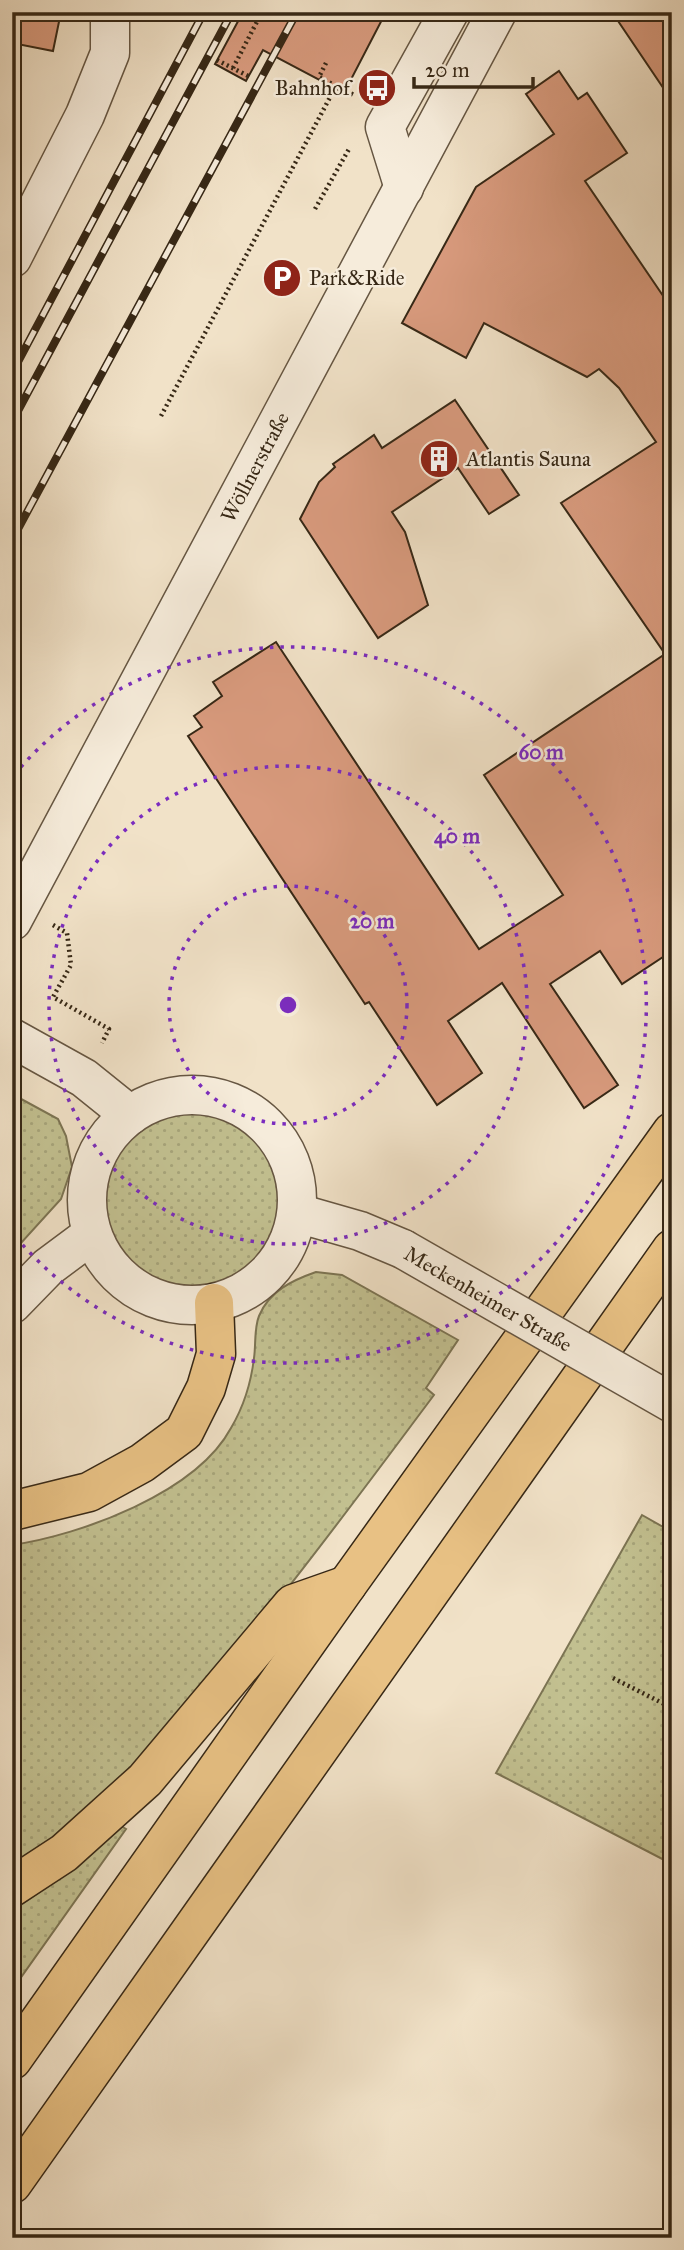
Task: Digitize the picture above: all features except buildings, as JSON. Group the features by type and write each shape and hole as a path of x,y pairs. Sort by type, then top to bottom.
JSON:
{"highway":[{"path":"12,2060 347,1585 672,1132"},
{"path":"12,2184 672,1249"},
{"path":"12,1511 89,1492 142,1463 184,1432 206,1388 216,1354 214,1303"},
{"path":"12,1887 64,1853 145,1780 293,1604 347,1585"}],"street":[{"path":"12,258 85,115 110,53 110,12"},
{"path":"404,188 385,127 449,12"},
{"path":"460,12 470,64"},
{"name":"Wöllnerstraße","path":"12,921 497,12"},
{"path":"19,1041 83,1078 130,1115"},
{"path":"191,1095 215,1097 247,1109 278,1139 296,1177 297,1213 291,1238 270,1271 255,1284 225,1301 195,1306 174,1304 136,1290 109,1267 91,1236 85,1214 85,1188 95,1158 107,1139 130,1115 149,1104 191,1095"},
{"name":"Meckenheimer Straße","path":"297,1213 360,1231 402,1250 672,1404"},
{"path":"12,1304 48,1267 91,1236"}],"path":[{"path":"233,68 262,12"},
{"path":"217,60 250,77"},
{"path":"326,63 319,77 357,97"},
{"path":"161,416 336,86"},
{"path":"71,965 53,997 110,1029 83,1078"},
{"path":"613,1678 672,1707"}],"shaded area":[{"path":"12,1094 58,1119 66,1136 72,1167 61,1199 12,1253"},
{"path":"192,1095 213,1097 232,1103 251,1112 267,1125 280,1141 289,1160 295,1179 295,1221 289,1240 280,1259 267,1275 251,1288 232,1297 213,1303 192,1305 171,1303 152,1297 133,1288 117,1275 104,1259 95,1240 89,1221 87,1200 89,1179 95,1160 104,1141 117,1125 133,1112 152,1103 171,1097"},
{"path":"316,1272 342,1275 458,1340 426,1388 434,1395 276,1602 193,1702 94,1807 12,1869 12,1545 70,1532 102,1521 165,1491 192,1472 214,1451 240,1411 251,1376 256,1326 263,1307 275,1293"},
{"path":"642,1515 672,1532 672,1864 496,1773"},
{"path":"121,1826 126,1829 12,1990 12,1911 80,1864"}],"railway":[{"path":"12,373 204,12"},
{"path":"12,422 232,12"},
{"path":"12,540 297,12"}],"place":[{"name":"Bahnhof","path":"377,88"},
{"name":"Park&Ride","path":"282,278"},
{"name":"Atlantis Sauna","path":"439,459"}]}
